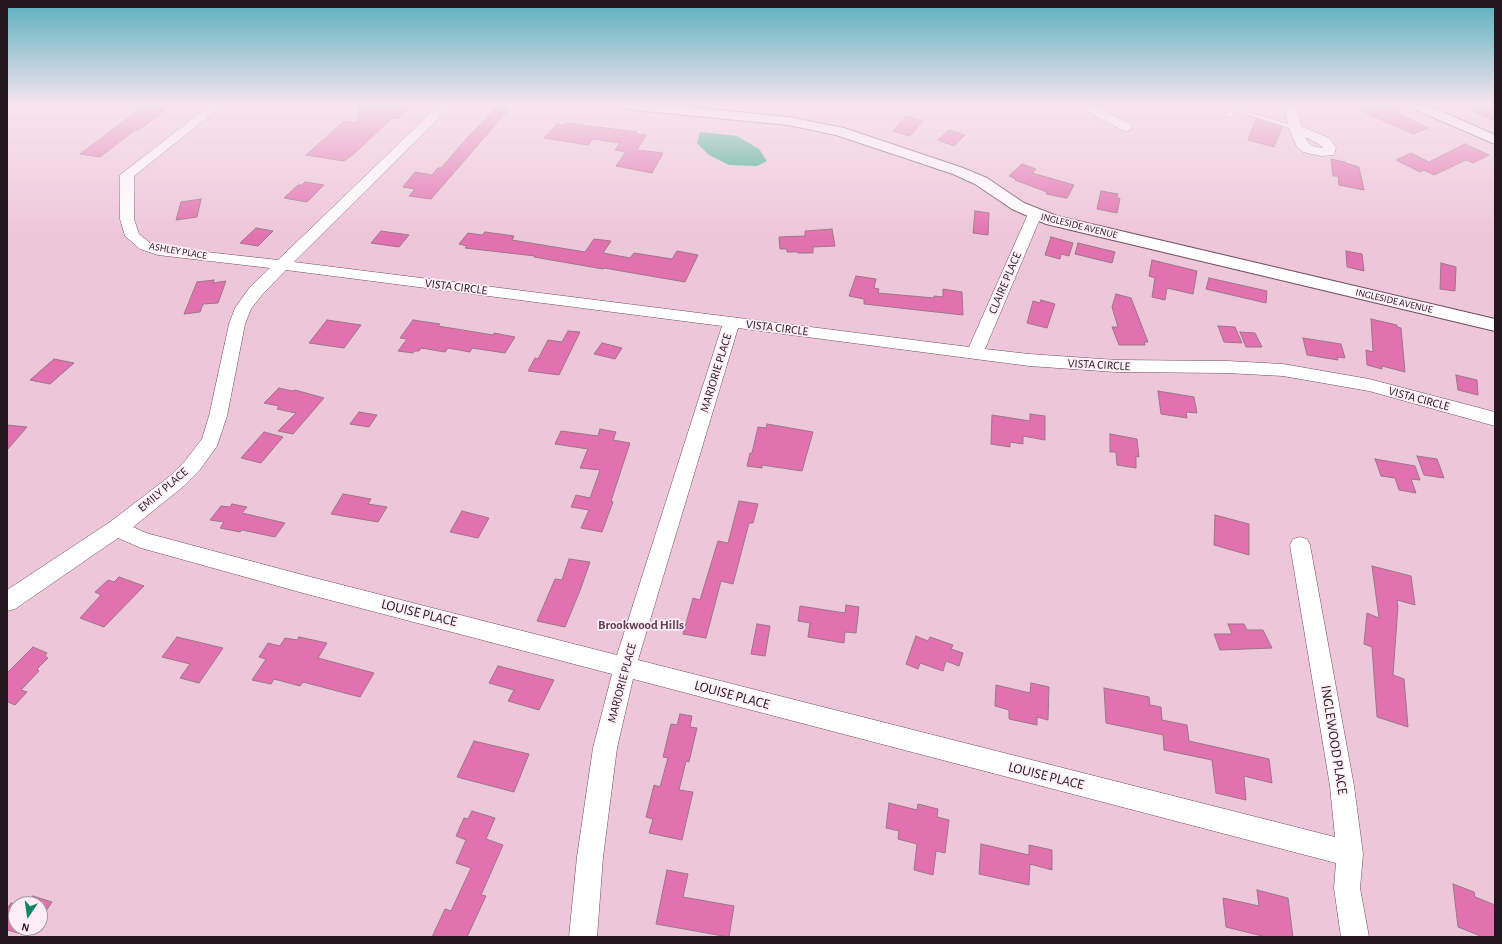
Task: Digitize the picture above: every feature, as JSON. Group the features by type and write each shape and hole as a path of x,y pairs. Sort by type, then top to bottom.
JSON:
{"street":[{"name":"ASHLEY PLACE","path":"160,149 126,175 127,219 132,236 145,246 158,250 283,265"},
{"path":"283,265 328,218 400,149"},
{"name":"INGLESIDE AVENUE","path":"895,149 932,161 981,181 1018,206 1052,220 1495,325"},
{"name":"CLAIRE PLACE","path":"975,352 1035,214"},
{"name":"VISTA CIRCLE","path":"283,265 1029,360 1116,366 1233,367 1283,370 1369,385 1495,420"},
{"name":"EMILY PLACE","path":"7,602 117,528 177,481 192,466 210,441 218,416 237,324 243,308 256,291 283,265"},
{"name":"MARJORIE PLACE","path":"583,937 590,857 605,748 625,666 732,322"},
{"name":"LOUISE PLACE","path":"117,528 141,540 288,580 1350,854"},
{"name":"INGLEWOOD PLACE","path":"1300,545 1342,786 1350,854 1347,888 1355,937"}],"shaded area":[{"path":"703,149 759,149 767,161 757,166 729,165 709,155"}],"building":[{"path":"87,149 110,149 100,157 80,154"},
{"path":"313,149 359,149 344,161 306,155"},
{"path":"458,149 474,149 431,199 409,196 415,189 403,187 415,172 432,175 438,168 441,168"},
{"path":"638,149 663,153 652,173 616,166 626,152 615,150"},
{"path":"1455,149 1476,149 1489,155 1473,163 1466,160 1434,175 1424,170 1420,172 1396,160 1411,153 1429,162"},
{"path":"1331,159 1359,167 1364,190 1339,185 1338,176 1333,176"},
{"path":"1022,164 1036,169 1032,173 1074,185 1067,198 1046,194 1047,192 1015,180 1016,179 1009,176"},
{"path":"305,182 324,185 307,202 284,198 298,185 302,185"},
{"path":"1101,191 1118,194 1117,197 1120,199 1117,213 1097,209"},
{"path":"201,199 197,217 176,220 181,202"},
{"path":"975,211 989,213 988,235 973,233"},
{"path":"256,228 273,231 258,246 240,243"},
{"path":"832,229 835,246 813,247 813,253 787,252 787,249 780,249 779,237 805,236 805,231"},
{"path":"381,231 409,235 399,247 371,243"},
{"path":"485,232 514,236 512,240 585,252 594,239 611,241 603,253 630,258 634,253 672,259 677,251 698,255 685,282 534,257 535,256 465,248 467,246 459,244 468,233 482,235"},
{"path":"1051,237 1073,243 1069,256 1061,254 1060,259 1045,255"},
{"path":"1078,243 1115,252 1112,263 1075,254"},
{"path":"1346,251 1362,254 1364,271 1347,267"},
{"path":"1152,260 1197,271 1193,294 1167,288 1165,300 1152,297 1155,278 1149,276"},
{"path":"1441,263 1456,267 1455,291 1440,289"},
{"path":"856,276 876,279 874,288 879,289 878,293 934,298 934,296 943,297 943,289 962,292 963,315 864,304 864,299 849,296"},
{"path":"1209,278 1267,291 1266,303 1206,289"},
{"path":"214,280 213,283 226,281 218,303 203,304 200,312 184,314 197,282"},
{"path":"1116,294 1131,298 1148,342 1144,342 1145,345 1119,345 1112,327 1118,327 1112,307"},
{"path":"1041,300 1055,304 1047,328 1027,323 1033,301 1040,303"},
{"path":"1371,319 1397,325 1397,327 1401,328 1405,372 1382,366 1382,369 1367,365 1366,350 1373,352"},
{"path":"327,320 361,325 344,348 309,343"},
{"path":"413,320 440,324 438,326 515,337 505,353 472,348 470,352 448,348 445,352 421,348 419,351 414,351 413,353 398,351 407,339 400,338"},
{"path":"1218,326 1235,327 1242,343 1224,342"},
{"path":"568,331 580,332 559,375 528,371 535,358 538,359 548,340 562,342"},
{"path":"1240,332 1255,333 1262,347 1246,347"},
{"path":"1303,338 1341,344 1345,358 1337,357 1338,360 1307,355"},
{"path":"602,343 622,348 615,359 594,354"},
{"path":"54,359 74,363 50,384 30,380"},
{"path":"1456,375 1477,380 1478,395 1458,390"},
{"path":"279,388 292,391 295,390 324,398 293,434 278,431 296,413 277,409 279,406 264,403"},
{"path":"1158,391 1194,397 1197,413 1186,412 1187,418 1161,414"},
{"path":"359,412 377,415 369,427 350,424"},
{"path":"1030,414 1045,416 1045,440 1023,436 1023,444 1010,442 1010,447 991,444 992,415 1030,421"},
{"path":"767,424 813,432 802,471 762,465 762,468 747,466 750,453 752,453 758,427 766,428"},
{"path":"7,425 27,427 7,450"},
{"path":"600,429 616,432 613,440 630,443 611,501 613,502 602,532 581,528 589,510 571,507 576,495 590,498 600,470 580,468 588,449 555,444 561,431 598,436"},
{"path":"264,432 283,437 261,463 241,458"},
{"path":"1110,434 1137,439 1139,457 1136,456 1136,468 1117,465 1116,452 1110,452"},
{"path":"1417,456 1437,459 1444,478 1424,475"},
{"path":"1375,459 1415,466 1420,480 1411,479 1416,493 1399,490 1395,478 1381,476"},
{"path":"343,494 371,499 368,504 387,507 378,522 331,514"},
{"path":"739,501 758,504 753,523 749,523 733,584 721,581 706,638 683,634 693,598 700,600 718,541 728,543"},
{"path":"232,504 247,507 242,513 285,523 275,537 242,530 240,532 220,528 224,522 210,520 221,506 230,507"},
{"path":"462,511 489,518 478,538 450,532"},
{"path":"1215,515 1249,524 1249,555 1214,545"},
{"path":"569,559 590,562 565,627 537,621 555,579 562,580"},
{"path":"1372,566 1411,576 1415,605 1397,600 1398,606 1393,675 1404,679 1408,727 1377,717 1372,647 1364,644 1367,613 1379,618"},
{"path":"119,577 144,586 104,627 80,618 101,595 95,592 108,580 114,582"},
{"path":"846,605 859,607 856,633 845,632 844,643 808,637 810,623 798,621 800,606 845,613"},
{"path":"757,624 770,626 765,656 751,654"},
{"path":"1228,624 1244,624 1247,630 1263,630 1272,648 1220,650 1214,634 1232,634"},
{"path":"916,636 928,641 930,637 953,645 951,649 963,653 959,666 946,661 943,671 920,663 918,669 906,664"},
{"path":"177,637 223,648 199,683 180,678 190,664 162,657"},
{"path":"299,637 327,643 318,658 374,673 360,697 303,682 300,686 274,679 271,684 252,680 266,659 259,657 268,643 280,646 285,638 297,640"},
{"path":"33,647 47,653 45,656 48,658 37,669 39,671 21,690 27,692 15,705 8,702 7,703 7,673"},
{"path":"498,666 554,680 539,710 508,701 514,690 489,683"},
{"path":"1031,683 1049,687 1048,720 1037,717 1037,725 1009,719 1009,710 995,706 996,685 1030,693"},
{"path":"1104,688 1149,697 1150,705 1161,707 1162,720 1187,725 1189,741 1269,759 1272,783 1244,776 1246,800 1216,793 1212,760 1164,750 1163,735 1106,723"},
{"path":"680,714 692,716 690,727 697,728 689,762 686,761 679,790 693,792 682,840 649,833 653,819 646,817 654,785 660,787 668,758 663,757 671,724 677,725"},
{"path":"474,741 529,754 514,792 457,777"},
{"path":"889,803 917,810 918,804 938,809 937,817 949,820 945,853 936,851 933,875 914,870 917,844 898,839 899,831 886,828"},
{"path":"472,811 495,818 486,839 503,845 481,895 486,896 467,937 432,937 445,909 451,911 471,868 456,863 466,840 456,836 464,818 468,819"},
{"path":"981,844 1029,855 1029,845 1052,850 1052,870 1030,864 1029,885 979,874"},
{"path":"667,870 688,874 683,897 734,906 729,937 656,924"},
{"path":"1453,884 1474,892 1475,897 1495,905 1495,937 1483,937 1458,927"},
{"path":"1257,890 1288,898 1293,937 1266,937 1226,927 1223,898 1259,906"},
{"path":"48,901 52,902 48,908"},
{"path":"8,908 8,930 7,930"}],"district":[{"name":"Brookwood Hills","path":"641,625"}]}
